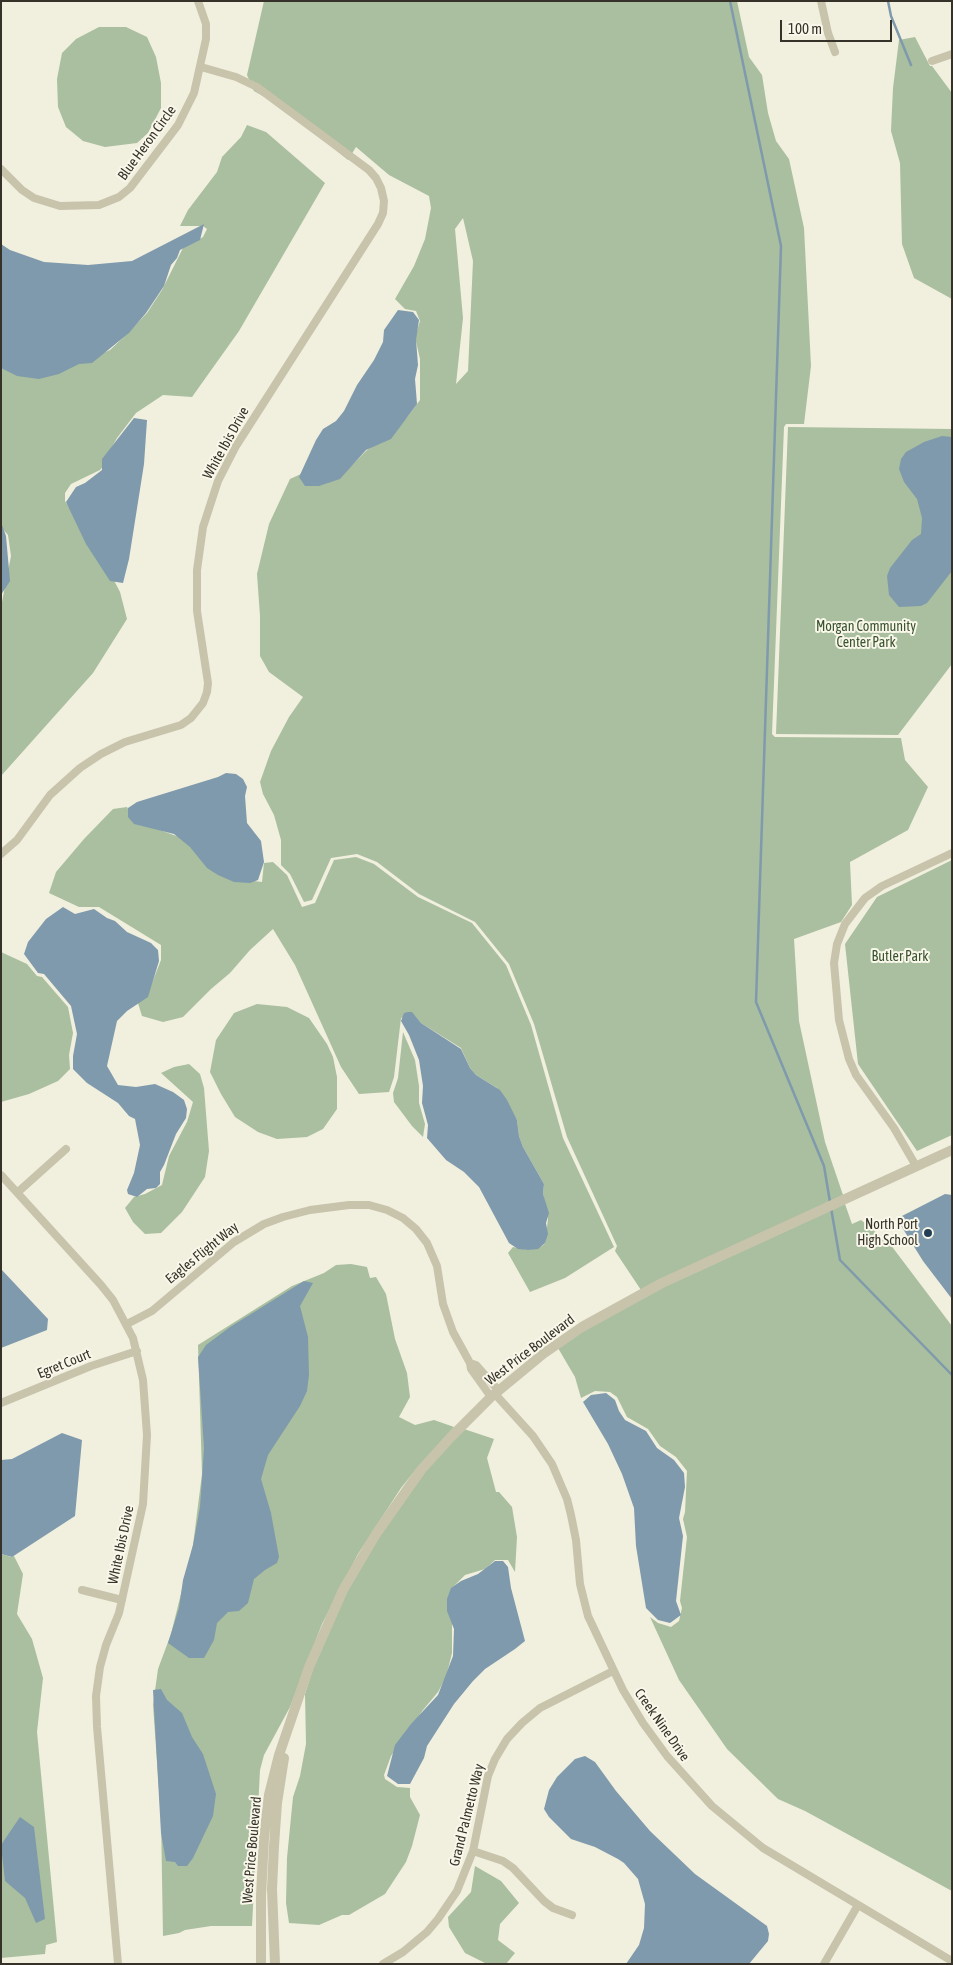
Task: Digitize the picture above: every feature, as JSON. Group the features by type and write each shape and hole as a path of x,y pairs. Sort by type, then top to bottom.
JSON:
{"street":[{"name":"Blue Heron Circle","path":"1,169 28,194 51,204 65,206 94,206 119,197 136,183 178,125 191,100 201,67 206,31 204,16 198,1"},
{"path":"821,1 828,33 835,52"},
{"path":"932,61 952,54"},
{"name":"White Ibis Drive","path":"1,854 17,840 50,796 80,768 101,754 125,742 181,725 190,718 202,703 207,692 208,683 197,611 197,570 203,527 218,481 236,446 378,224 383,213 384,200 381,188 369,170 257,87 236,77 201,67"},
{"path":"916,1166 894,1128 856,1075 849,1059 837,1005 834,973 835,953 845,924 868,895 882,886 952,853"},
{"path":"18,1192 66,1149"},
{"name":"West Price Boulevard","path":"262,1964 262,1870 266,1815 279,1755 309,1667 343,1590 376,1534 405,1491 435,1453 495,1394 543,1354 582,1327 662,1283 952,1150"},
{"name":"White Ibis Drive","path":"1,1174 101,1285 117,1306 127,1324 137,1351 143,1380 146,1411 146,1471 140,1520 122,1600 102,1657 96,1696 97,1727 118,1964"},
{"name":"Eagles Flight Way","path":"127,1324 152,1311 234,1242 264,1224 310,1210 349,1205 369,1205 387,1210 407,1221 427,1243 437,1266 441,1296 451,1325 470,1363 470,1369 495,1394"},
{"name":"Egret Court","path":"1,1403 91,1366 137,1351"},
{"name":"Creek Nine Drive","path":"495,1394 544,1450 560,1482 572,1515 579,1576 584,1600 595,1633 622,1690 681,1774 712,1806 763,1848 952,1961"},
{"path":"82,1590 122,1600"},
{"name":"Grand Palmetto Way","path":"383,1964 416,1942 438,1919 457,1891 473,1851 488,1776 495,1759 507,1739 540,1708 613,1671"},
{"name":"West Price Boulevard","path":"275,1964 272,1889 274,1846 281,1780 294,1711"},
{"path":"473,1851 503,1861 513,1868 544,1901 553,1908 572,1915"},
{"path":"824,1964 858,1905"}],"green space":[{"path":"264,1 737,1 749,57 762,75 768,113 776,141 789,159 804,228 811,366 804,424 786,424 784,427 772,734 775,737 901,738 905,760 928,787 908,830 850,862 852,905 841,922 794,939 799,1021 825,1142 843,1195 641,1290 615,1251 617,1246 567,1137 534,1024 509,964 475,922 419,894 377,862 357,854 331,858 312,900 304,902 290,874 281,865 281,840 274,815 263,794 260,782 271,751 289,717 303,697 269,672 260,656 257,574 269,524 290,479 301,474 347,470 366,451 397,427 420,400 420,359 415,337 420,321 416,311 405,309 395,299 414,266 425,239 431,208 429,196 389,175 356,147 348,160 282,107 254,91 247,75","holes":["463,218 473,261 468,371 456,384 463,318 455,229"]},
{"path":"99,27 126,27 147,37 156,57 161,83 161,108 148,133 137,143 105,147 83,141 66,127 58,107 57,79 62,53 76,39"},
{"path":"915,37 930,66 932,66 952,93 952,299 914,278 902,244 900,163 891,131 893,88 899,40"},
{"path":"247,125 266,132 325,183 239,331 192,397 163,395 136,413 117,438 109,452 107,462 100,470 71,484 65,493 65,501 107,567 120,592 127,619 93,673 1,776 1,607 11,556 8,535 1,527 1,368 9,371 59,372 110,350 125,336 147,313 162,290 186,242 203,237 207,229 203,226 180,226 188,210 217,172 222,157 241,137"},
{"name":"Morgan Community Center Park","path":"788,427 952,429 952,664 898,735 776,734"},
{"path":"127,807 133,818 182,838 246,880 262,882 264,863 273,862 287,875 302,907 315,903 334,860 356,857 374,864 418,897 472,923 506,965 531,1025 563,1138 614,1247 565,1278 530,1292 508,1253 513,1247 528,1250 542,1246 545,1243 548,1219 543,1194 544,1184 523,1147 519,1136 517,1120 497,1088 476,1075 470,1068 461,1048 421,1023 414,1015 401,1018 394,1077 389,1092 359,1094 341,1067 295,965 273,929 183,1017 163,1022 142,1016 137,1000 150,988 161,960 161,945 99,907 79,907 49,893 56,872 84,839 113,809"},
{"name":"Butler Park","path":"952,860 952,1135 917,1151 858,1064 845,944 877,897"},
{"path":"1,952 27,964 37,976 42,977 68,1007 73,1033 69,1055 70,1069 58,1081 29,1094 1,1102"},
{"path":"257,1004 287,1007 309,1018 327,1044 333,1057 337,1077 337,1109 323,1129 307,1137 277,1139 258,1132 235,1117 210,1072 216,1040 234,1013"},
{"path":"403,1032 415,1060 419,1086 419,1103 425,1124 423,1137 394,1102 393,1093 398,1078"},
{"path":"189,1064 200,1074 204,1088 209,1151 205,1177 182,1212 161,1233 145,1234 133,1222 125,1208 134,1197 145,1194 162,1185 169,1156 187,1122 193,1102 161,1073 174,1067"},
{"path":"845,1204 852,1224 861,1220 890,1244 952,1326 952,1891 805,1811 778,1799 727,1749 679,1680 650,1617 658,1623 671,1627 679,1621 682,1608 680,1601 687,1537 683,1519 687,1471 676,1457 660,1446 648,1429 627,1417 617,1397 610,1392 595,1391 581,1398 575,1377 558,1348 584,1330 664,1287"},
{"path":"351,1264 367,1267 370,1278 376,1277 386,1294 395,1339 407,1373 410,1397 399,1417 415,1425 434,1420 454,1427 401,1488 358,1554 322,1624 290,1707 264,1755 260,1770 252,1926 211,1926 163,1936 161,1818 153,1705 158,1669 171,1634 193,1545 202,1474 198,1345 292,1286 324,1273 336,1265"},
{"path":"464,1429 494,1439 487,1458 496,1492 499,1492 512,1507 517,1537 515,1572 508,1560 495,1560 485,1569 465,1575 452,1588 452,1653 446,1677 438,1692 391,1756 384,1775 385,1779 397,1787 410,1788 410,1797 420,1815 406,1862 385,1894 349,1915 342,1915 319,1925 289,1923 286,1903 287,1858 293,1797 300,1776 306,1744 305,1694 313,1669 347,1592 379,1536 424,1473"},
{"path":"1,1554 14,1556 23,1574 17,1614 32,1639 43,1678 37,1732 57,1942 46,1945 45,1954 1,1958"},
{"path":"475,1866 501,1881 519,1903 500,1924 498,1940 515,1953 506,1964 487,1964 465,1953 449,1927 448,1917 471,1892"}],"water":[{"path":"204,224 200,240 180,250 177,258 171,265 164,286 146,313 129,333 92,363 79,364 59,374 39,379 17,376 1,368 1,244 10,250 44,262 88,265 132,261"},
{"path":"398,310 413,312 419,320 416,340 418,365 415,379 417,404 391,439 366,450 340,479 319,486 305,486 299,477 316,440 323,429 336,421 344,411 383,342 384,330"},
{"path":"134,418 147,420 144,464 129,559 123,583 110,581 86,544 66,502 76,487 85,483 102,470 102,459"},
{"path":"942,436 952,437 952,571 927,603 921,606 899,607 889,595 887,576 890,568 912,540 921,534 922,518 917,499 904,482 899,469 901,459 906,452 924,442"},
{"path":"1,522 6,536 10,581 1,595"},
{"path":"226,773 236,774 243,779 247,787 245,796 247,823 261,841 264,862 258,880 250,883 234,882 218,875 207,868 190,847 174,834 134,824 128,817 128,808 137,802"},
{"path":"63,907 75,914 94,909 115,921 127,932 151,943 158,950 159,961 148,997 127,1011 117,1021 107,1066 118,1085 136,1087 155,1084 173,1092 184,1100 187,1109 186,1118 176,1134 160,1172 160,1184 156,1188 147,1189 137,1197 128,1194 127,1190 134,1173 140,1145 135,1119 129,1116 118,1103 87,1083 73,1069 77,1034 71,1006 44,974 38,973 24,954 28,942 46,919"},
{"path":"412,1012 421,1023 461,1049 470,1068 476,1075 500,1090 507,1100 517,1120 519,1136 523,1147 544,1184 543,1194 549,1213 546,1223 548,1234 545,1243 538,1249 518,1249 509,1243 479,1187 464,1172 446,1160 427,1138 428,1125 422,1103 423,1086 419,1060 401,1021 404,1013"},
{"name":"North Port High School","path":"945,1194 952,1195 952,1299 923,1261 900,1224 900,1217"},
{"path":"1,1269 48,1319 47,1330 1,1348"},
{"path":"304,1281 313,1283 300,1306 308,1337 309,1375 307,1391 300,1406 268,1455 261,1479 271,1513 279,1557 277,1563 254,1579 248,1603 239,1611 228,1612 217,1623 214,1640 204,1658 189,1658 168,1643 179,1608 183,1580 193,1545 200,1507 204,1448 198,1357 206,1345 230,1327"},
{"path":"606,1393 615,1400 625,1420 646,1431 657,1448 674,1460 684,1473 685,1487 679,1518 683,1536 676,1601 681,1615 670,1623 658,1620 646,1608 636,1546 634,1508 622,1474 608,1444 583,1402 591,1395"},
{"path":"62,1433 82,1440 75,1516 12,1557 1,1554 1,1460 12,1459"},
{"path":"495,1561 503,1561 508,1567 511,1588 525,1641 485,1669 473,1681 454,1704 427,1746 424,1758 410,1784 398,1784 387,1776 395,1745 411,1724 438,1695 453,1656 454,1629 447,1611 447,1599 451,1588 461,1581 478,1574"},
{"path":"161,1689 167,1700 182,1713 192,1737 203,1754 216,1794 213,1816 193,1858 187,1866 178,1866 175,1862 166,1861 161,1833 153,1690"},
{"path":"585,1756 595,1762 616,1791 650,1831 695,1874 767,1926 768,1941 749,1964 626,1964 639,1945 644,1928 645,1904 638,1879 618,1859 595,1847 571,1839 549,1817 544,1809 549,1790 557,1777 575,1759"},
{"path":"20,1817 34,1827 45,1919 36,1923 25,1898 5,1881 1,1845"}],"waterway":[{"path":"730,1 781,246 756,1002 824,1166 830,1202"},
{"path":"888,1 891,16 911,65"},
{"path":"831,1208 840,1260 952,1375"}],"place":[{"name":"North Port High School","path":"928,1233"}]}
